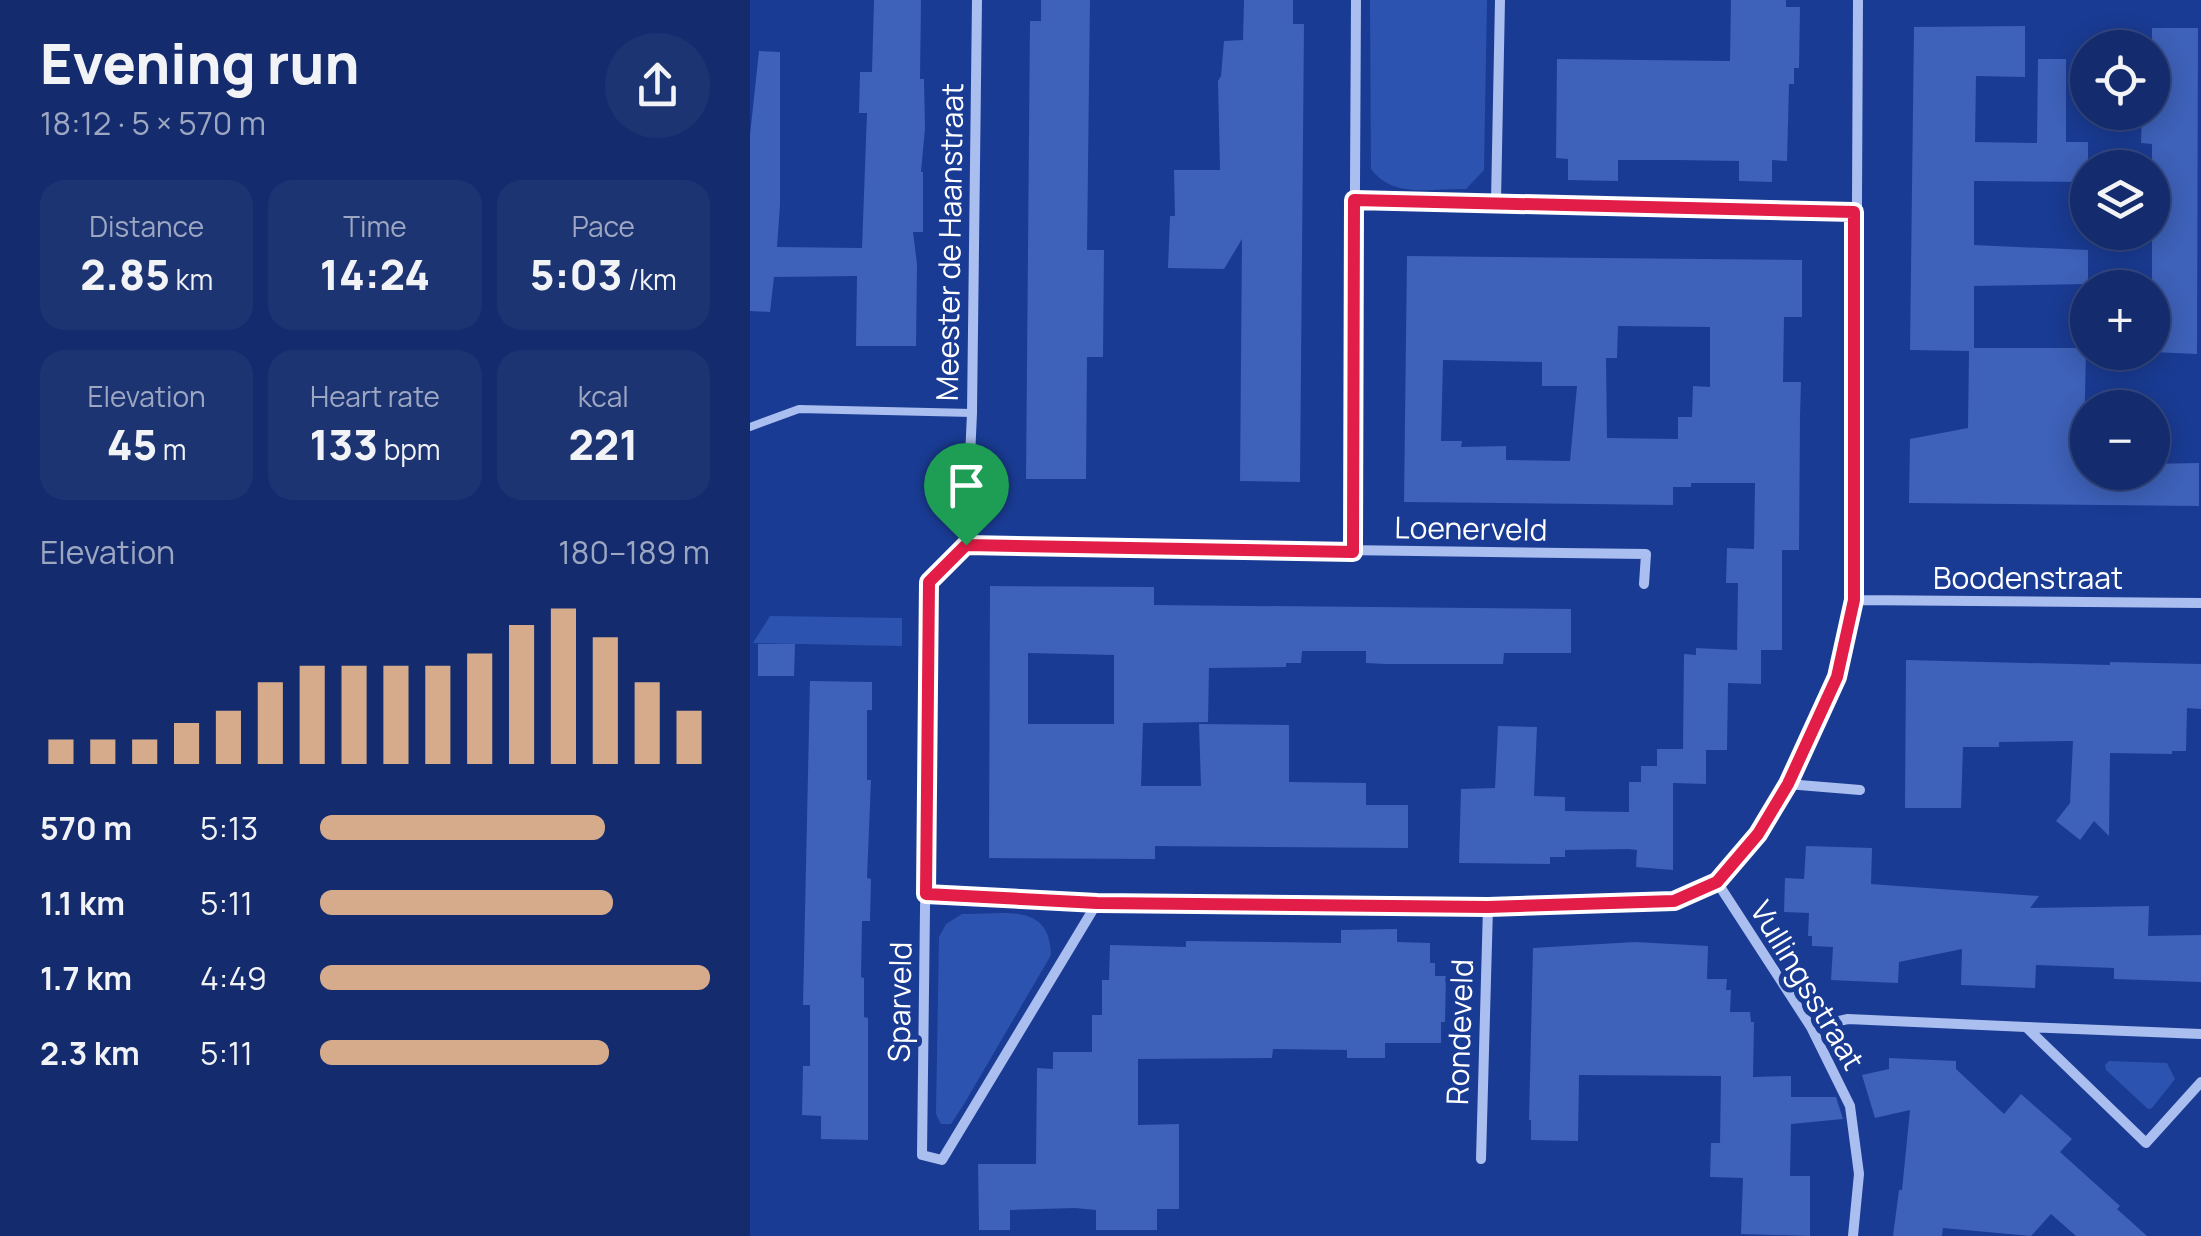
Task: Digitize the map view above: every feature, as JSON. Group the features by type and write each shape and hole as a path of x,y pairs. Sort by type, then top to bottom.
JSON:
{"street":[{"name":"Meester de Haanstraat","path":"966,545 972,413 977,0"},
{"path":"1353,552 1356,0"},
{"path":"1496,201 1500,0"},
{"name":"Vullingsstraat","path":"1853,1236 1860,1174 1850,1106 1811,1027 1717,882 1758,834 1788,784 1837,677 1854,600 1858,0"},
{"path":"1354,200 1854,212"},
{"name":"Loenerveld","path":"966,545 1646,554 1644,584"},
{"name":"Sparveld","path":"966,545 929,582 922,1156 942,1160 1097,903"},
{"name":"Boodenstraat","path":"1854,600 2201,603"},
{"path":"1788,784 1860,790"},
{"path":"926,894 1097,903 1488,907 1674,901 1717,882"},
{"name":"Rondeveld","path":"1481,1159 1488,907"},
{"path":"1811,1027 1848,1020 2201,1034"},
{"path":"2026,1027 2146,1143 2201,1082"}],"lane":[{"path":"750,428 799,409 972,413"}],"shaded area":[{"path":"1370,0 1487,0 1484,170 1466,189 1402,188 1390,185 1371,169"},
{"path":"770,616 902,618 902,646 753,643"},
{"path":"1008,913 1033,919 1049,938 1051,955 951,1124 941,1124 936,1114 939,937 946,924 962,914"},
{"path":"2109,1061 2167,1063 2175,1079 2148,1109 2106,1070"}],"building":[{"path":"874,0 921,0 920,79 924,79 925,128 921,172 923,232 913,232 917,264 916,346 856,346 857,276 774,277 770,312 750,311 750,135 759,51 780,52 777,247 862,248 867,113 859,113 860,72 872,72"},
{"path":"1041,0 1090,0 1087,250 1104,250 1103,357 1087,357 1086,479 1026,479 1030,21 1041,21"},
{"path":"1244,0 1293,0 1293,24 1304,24 1300,482 1240,481 1242,239 1224,269 1168,268 1170,216 1175,216 1174,170 1220,170 1218,81 1224,41 1243,40"},
{"path":"1731,0 1786,0 1786,7 1800,7 1799,68 1794,68 1794,84 1789,84 1787,161 1772,160 1772,182 1739,181 1739,161 1677,160 1618,160 1618,181 1568,180 1568,159 1556,158 1557,59 1730,61"},
{"path":"2025,26 2025,77 1976,76 1975,142 2037,143 2038,59 2066,59 2066,142 2088,142 2088,150 2070,150 2070,182 1974,181 1974,245 2088,250 2088,270 2070,270 2070,284 1974,286 1974,348 2070,348 2070,370 2086,370 2085,390 2070,390 2070,490 2170,490 2170,464 2199,463 2199,506 1909,503 1910,439 1968,428 1969,351 1910,350 1914,27"},
{"path":"2198,28 2197,354 2170,353 2170,270 2152,270 2152,250 2170,250 2170,150 2152,150 2152,144 2141,143 2141,130 2170,130 2170,30 2152,30"},
{"path":"1407,256 1802,260 1802,317 1784,317 1783,382 1801,382 1799,550 1782,550 1782,650 1761,650 1761,684 1728,683 1727,750 1706,750 1706,784 1673,783 1673,870 1636,867 1637,850 1628,849 1565,850 1565,857 1550,857 1550,864 1459,863 1461,789 1495,788 1498,726 1537,727 1534,796 1565,797 1565,811 1629,812 1629,782 1641,782 1641,766 1657,766 1657,749 1683,749 1684,654 1696,655 1696,648 1737,650 1738,583 1726,583 1727,548 1754,549 1755,483 1691,483 1691,487 1673,487 1673,505 1404,502","holes":["1618,326 1710,327 1710,387 1693,386 1692,417 1678,417 1678,439 1607,438 1606,358 1617,358","1443,360 1542,362 1542,386 1577,386 1570,461 1506,460 1506,446 1461,447 1462,441 1441,441"]},
{"path":"990,586 1154,587 1154,605 1571,609 1571,653 1504,653 1503,664 1386,664 1366,663 1366,651 1302,651 1301,663 1286,663 1286,667 1209,668 1208,722 1143,723 1141,786 1201,786 1199,724 1289,725 1289,782 1366,783 1366,805 1408,805 1408,848 1155,846 1155,859 989,858","holes":["1028,653 1114,655 1114,724 1028,724"]},
{"path":"758,644 795,644 794,676 758,676"},
{"path":"1906,660 2201,664 2201,709 2187,708 2186,751 2110,753 2109,836 2094,821 2080,840 2056,821 2070,803 2073,741 1999,742 1999,747 1963,747 1961,808 1905,808"},
{"path":"810,681 872,682 872,710 867,710 867,780 871,780 867,878 871,879 870,921 862,921 861,977 864,1017 868,1018 868,1140 821,1139 821,1116 802,1115 803,1066 810,1066 810,1005 803,1005"},
{"path":"1806,846 1872,848 1871,884 2039,896 2030,908 2149,906 2148,936 2201,935 2201,982 2114,979 2114,968 2036,965 2035,988 1961,985 1962,949 1899,962 1898,983 1831,980 1833,947 1812,946 1812,936 1808,936 1809,913 1784,912 1785,878 1804,879"},
{"path":"1397,929 1397,942 1430,943 1435,976 1446,976 1441,1043 1385,1043 1385,1058 1347,1058 1347,1050 1273,1049 1272,1058 1138,1059 1138,1125 1179,1124 1179,1209 1157,1209 1157,1230 1096,1230 1096,1210 1075,1208 1010,1210 1010,1230 979,1230 978,1164 1036,1164 1037,1068 1053,1069 1053,1052 1092,1052 1092,1015 1102,1015 1102,980 1109,980 1110,945 1186,947 1186,941 1341,943 1341,930"},
{"path":"1635,942 1708,946 1707,979 1727,979 1730,1012 1750,1012 1754,1022 1753,1077 1791,1076 1791,1097 1836,1097 1843,1119 1791,1124 1790,1176 1810,1176 1810,1236 1741,1234 1743,1178 1710,1177 1711,1143 1720,1143 1721,1076 1579,1075 1578,1141 1531,1140 1533,948"},
{"path":"1889,1058 1956,1061 1956,1069 2004,1114 2021,1094 2072,1139 2060,1152 2147,1236 2076,1236 2051,1214 2031,1236 1943,1228 1942,1236 1893,1236 1910,1110 1875,1118 1862,1075 1889,1069"}],"route":[{"path":"1354,200 1854,212 1854,600 1837,677 1788,784 1758,834 1717,882 1674,901 1488,907 1097,903 926,894 929,582 966,545 1353,552 1354,200"}]}
